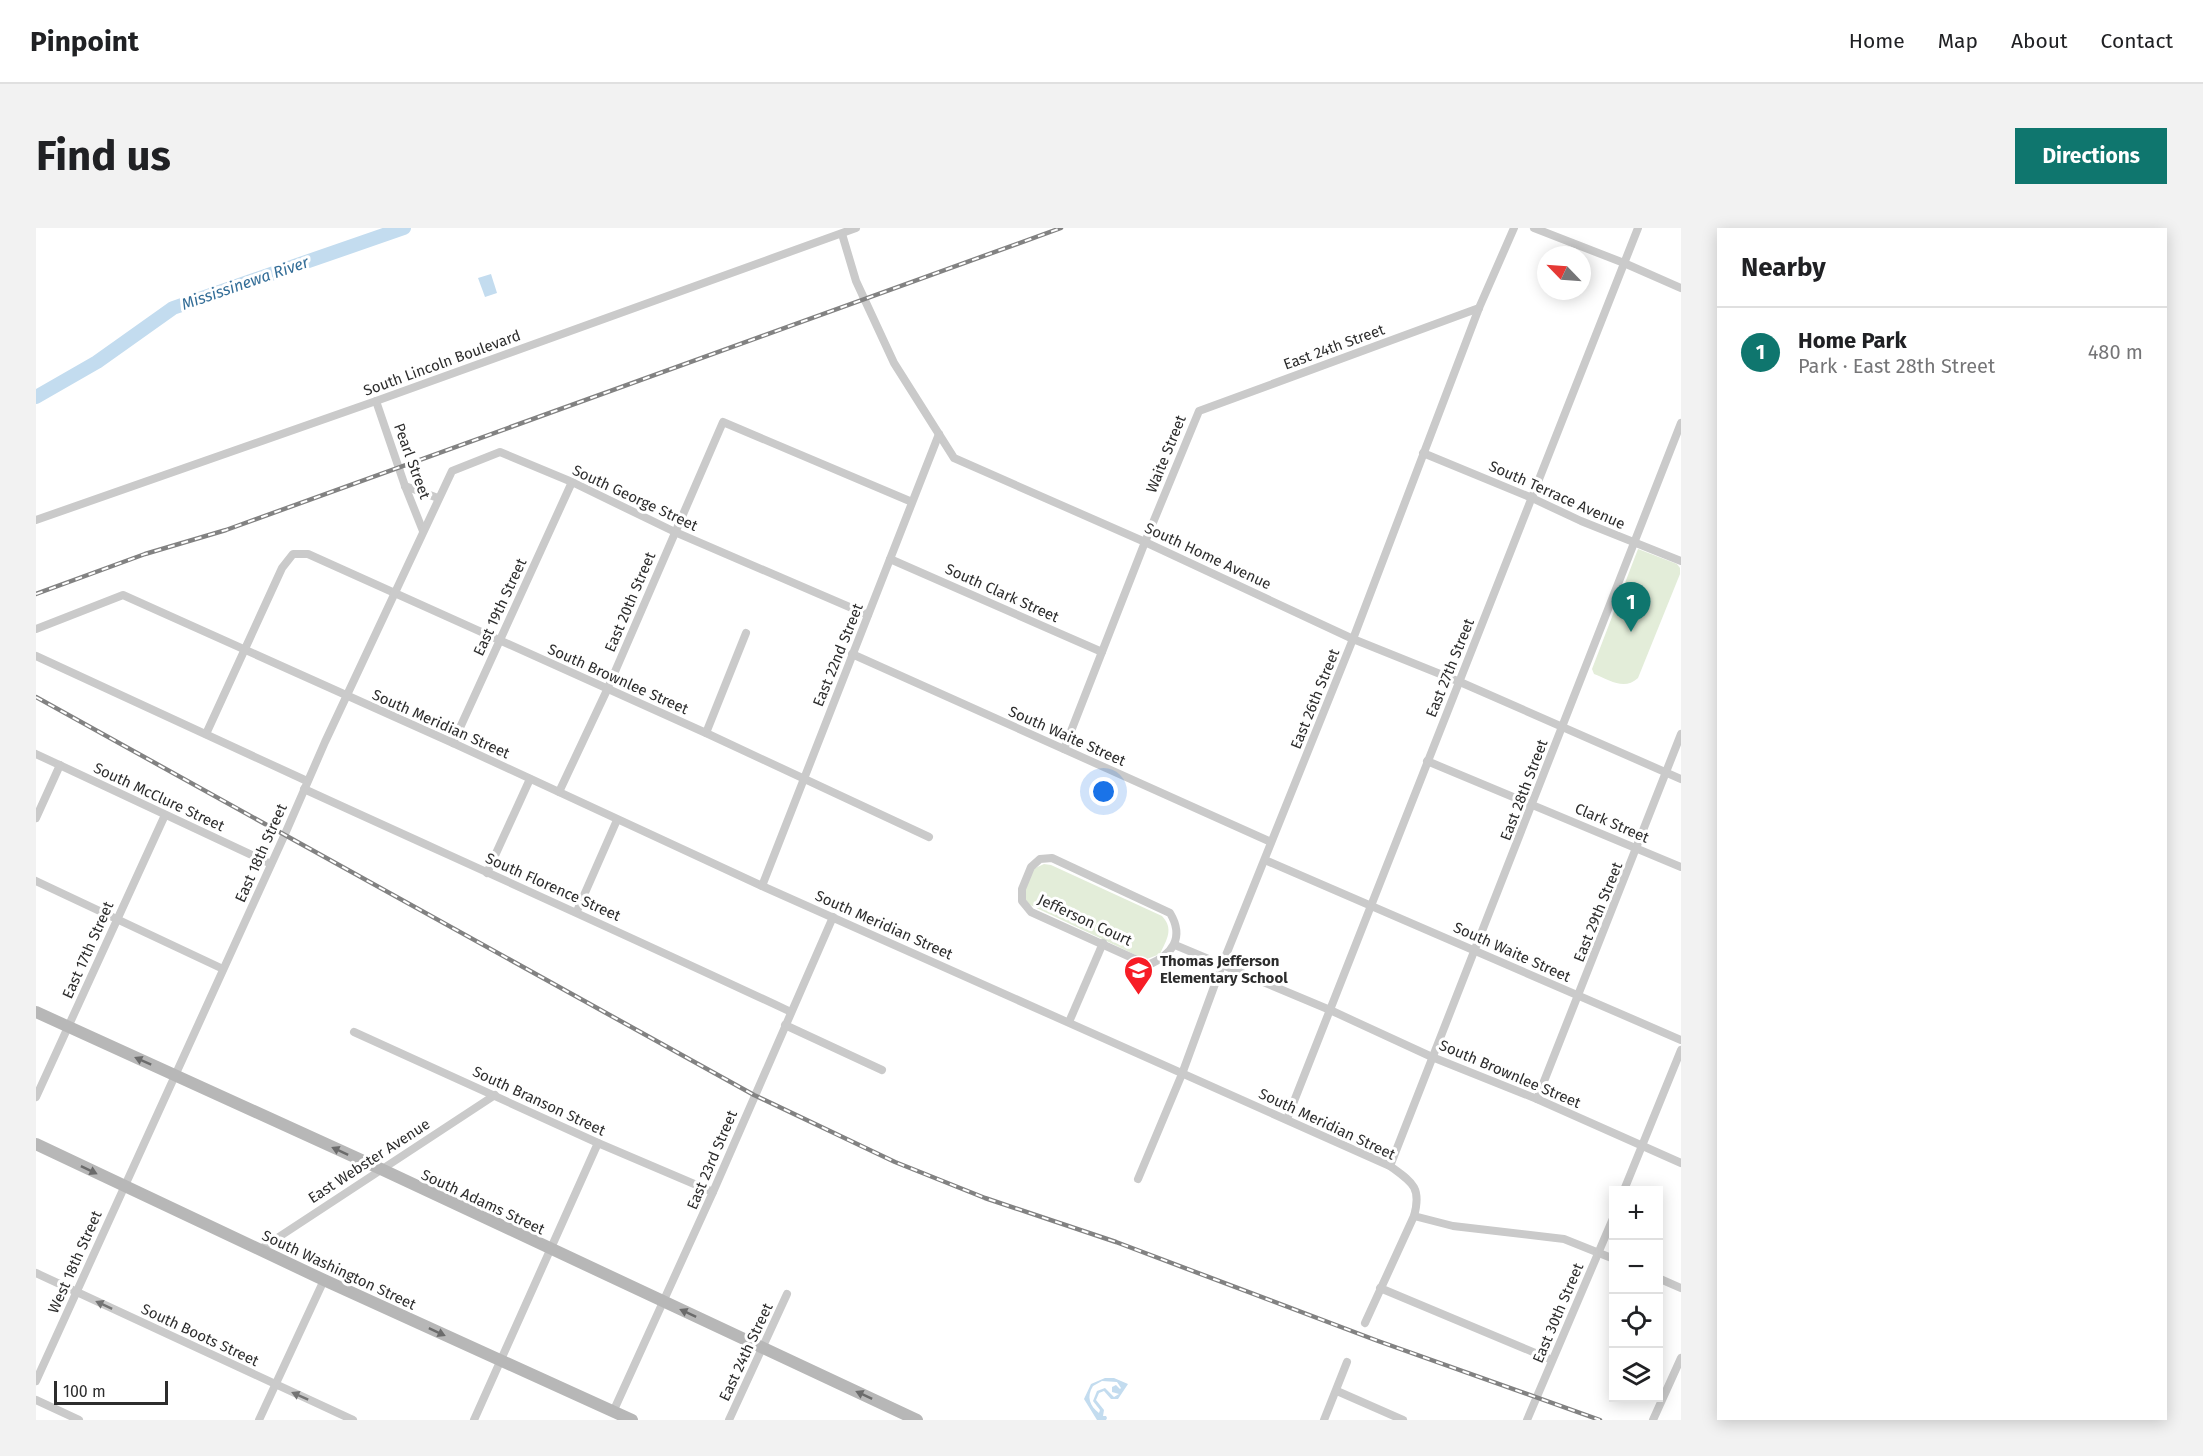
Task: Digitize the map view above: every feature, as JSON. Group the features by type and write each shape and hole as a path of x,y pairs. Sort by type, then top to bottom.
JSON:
{"main road":[{"name":"South Adams Street","path":"36,1012 381,1169 917,1420"},
{"name":"South Washington Street","path":"36,1144 324,1280 632,1420"}],"street":[{"name":"South Lincoln Boulevard","path":"36,520 376,401 856,228"},
{"name":"East 26th Street","path":"1138,1179 1182,1074 1222,965 1353,639 1479,308 1514,228"},
{"path":"1534,228 1681,288"},
{"name":"East 27th Street","path":"1287,1119 1638,228"},
{"name":"South Home Avenue","path":"842,234 856,281 894,363 954,458 1145,542 1353,639 1460,682 1681,779"},
{"name":"East 24th Street","path":"1199,411 1479,308"},
{"name":"Pearl Street","path":"376,401 423,531"},
{"name":"Waite Street","path":"1145,542 1199,411"},
{"name":"East 20th Street","path":"559,792 607,690 723,422 912,502"},
{"name":"East 28th Street","path":"1390,1166 1681,423"},
{"name":"East 22nd Street","path":"762,886 939,434"},
{"name":"South George Street","path":"423,531 452,471 500,452 572,482 675,532 868,615"},
{"name":"South Terrace Avenue","path":"1424,453 1633,543 1681,561"},
{"name":"East 19th Street","path":"453,743 572,482"},
{"path":"405,486 438,498"},
{"name":"East 18th Street","path":"124,1187 305,785 423,531"},
{"path":"1064,749 1145,542"},
{"name":"South Brownlee Street","path":"245,649 282,568 293,554 308,554 500,639 929,837"},
{"name":"South Clark Street","path":"890,559 1102,652"},
{"name":"South Meridian Street","path":"36,629 123,595 453,743 762,886 1390,1166 1413,1183 1419,1199 1414,1216"},
{"path":"706,733 746,633"},
{"path":"206,734 245,649"},
{"name":"South Waite Street","path":"852,654 1271,842"},
{"name":"South Florence Street","path":"36,656 206,734 305,785 487,873 577,911 791,1012"},
{"name":"East 29th Street","path":"1537,1098 1681,735"},
{"name":"South McClure Street","path":"36,754 271,864"},
{"path":"1427,761 1533,804"},
{"path":"36,818 60,765"},
{"path":"487,873 530,779"},
{"name":"Clark Street","path":"1533,804 1681,867"},
{"name":"East 17th Street","path":"36,1097 165,815"},
{"path":"577,911 617,820"},
{"name":"Jefferson Court","path":"1052,858 1170,913 1177,924 1175,945 1163,958 1148,965 1031,912 1022,901 1022,890 1031,867 1040,859 1052,858"},
{"name":"South Waite Street","path":"1265,860 1681,1040"},
{"path":"36,881 223,969"},
{"name":"East 23rd Street","path":"613,1412 713,1192 832,917"},
{"path":"1069,1022 1103,943"},
{"name":"South Brownlee Street","path":"1175,945 1330,1010 1432,1057 1537,1098 1681,1163"},
{"path":"785,1025 882,1070"},
{"name":"South Branson Street","path":"354,1032 598,1143 713,1192"},
{"path":"1626,1186 1681,1050"},
{"name":"East Webster Avenue","path":"260,1250 495,1095"},
{"path":"474,1420 598,1143"},
{"name":"West 18th Street","path":"36,1381 124,1187"},
{"path":"1365,1323 1414,1216 1453,1226 1564,1239 1609,1257"},
{"name":"East 30th Street","path":"1527,1420 1609,1228"},
{"name":"South Boots Street","path":"36,1273 353,1420"},
{"path":"259,1420 324,1280"},
{"path":"1663,1280 1681,1288"},
{"path":"1380,1288 1552,1360"},
{"name":"East 24th Street","path":"729,1420 787,1294"},
{"path":"1653,1420 1681,1358"},
{"path":"1324,1420 1347,1362"},
{"path":"1337,1391 1403,1420"},
{"path":"36,1400 79,1420"}],"green space":[{"path":"1638,549 1677,564 1680,574 1638,678 1633,682 1622,684 1594,674 1592,669"},
{"path":"1044,864 1051,865 1162,916 1168,925 1168,930 1167,939 1160,954 1147,959 1140,957 1028,904 1023,893 1033,869"}],"water":[{"path":"491,274 497,293 485,297 478,278"},
{"path":"1105,1378 1114,1378 1128,1384 1118,1399 1111,1399 1104,1391 1099,1393 1096,1400 1104,1410 1103,1416 1106,1416 1106,1420 1097,1420 1084,1399 1091,1384","holes":["1102,1381 1117,1382 1121,1388 1116,1385 1112,1387 1112,1392 1119,1394 1114,1397 1105,1388 1097,1391 1093,1401 1100,1410 1099,1413 1090,1401 1093,1386"]}],"waterway":[{"name":"Mississinewa River","path":"36,397 97,362 173,308 404,228"}],"railway":[{"path":"36,594 145,554 226,530 1061,228"},
{"path":"36,697 754,1095 895,1162 985,1198 1116,1242 1378,1341 1600,1420"}],"place":[{"name":"Home Park","path":"1631,632"},
{"name":"Thomas Jefferson Elementary School","path":"1139,996"}]}
